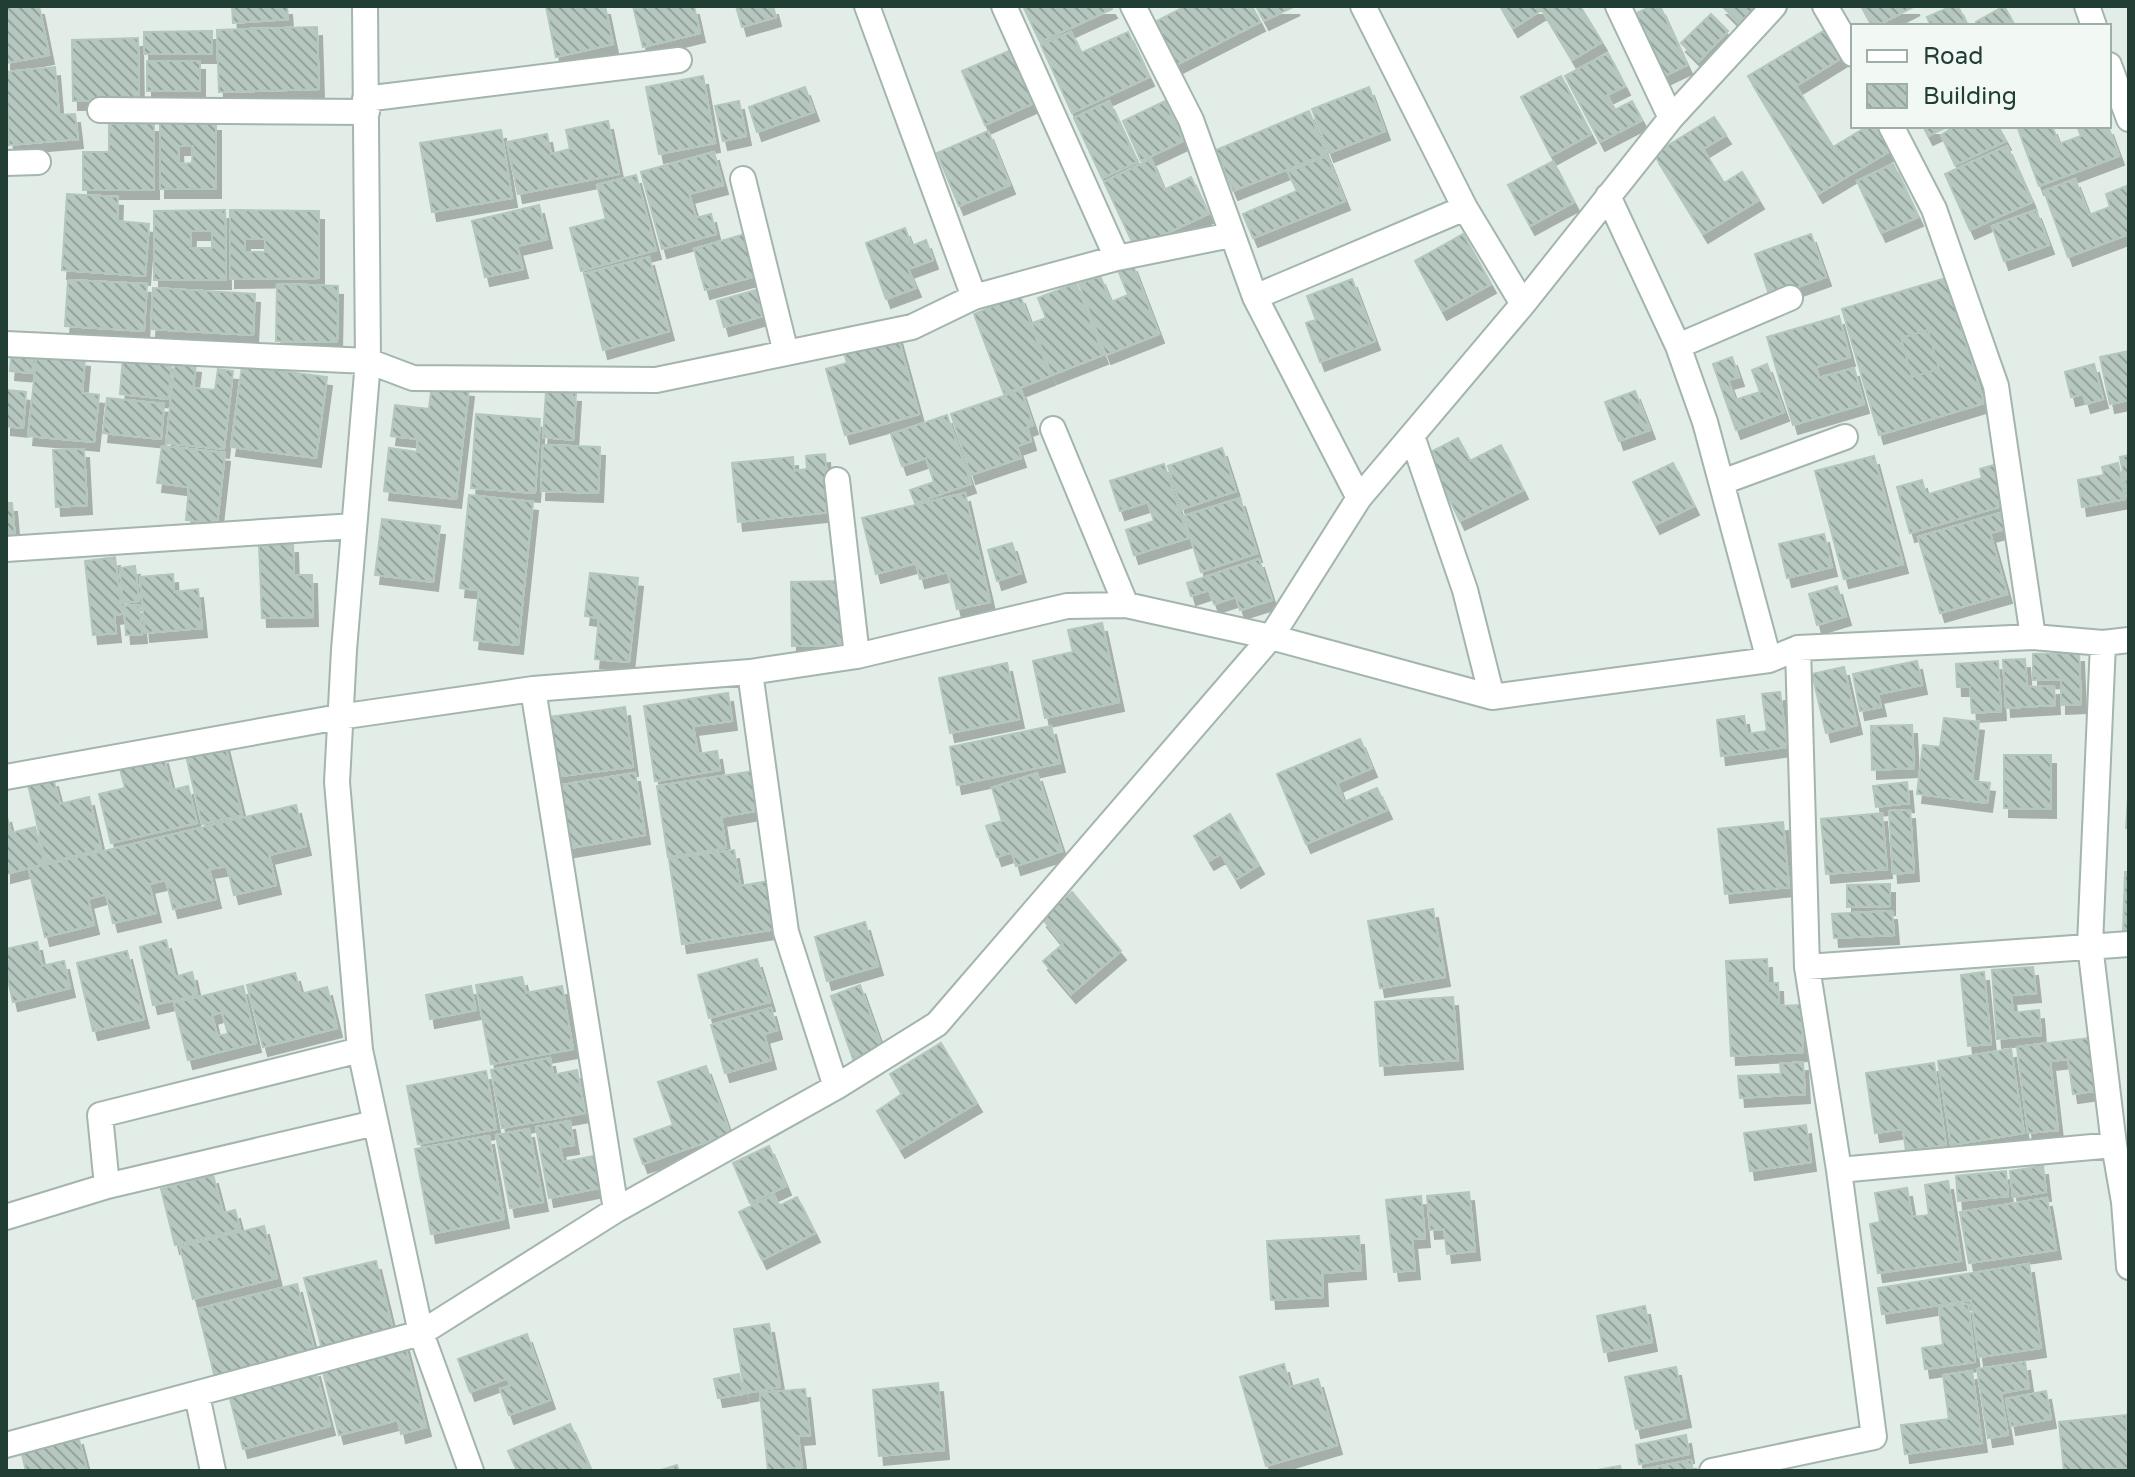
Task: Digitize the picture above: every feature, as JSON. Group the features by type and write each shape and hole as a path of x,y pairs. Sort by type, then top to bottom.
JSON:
{"street":[{"path":"365,6 368,361 339,717 337,782 360,1050 421,1333 471,1471"},
{"path":"867,6 974,297"},
{"path":"1004,6 1117,258"},
{"path":"1133,6 1191,120 1255,297 1359,498"},
{"path":"1363,6 1465,208 1523,304"},
{"path":"1618,6 1671,118"},
{"path":"6,1445 421,1333 616,1210 836,1087 937,1024 1271,637 1359,498 1523,304 1671,118 1774,6"},
{"path":"1825,6 1851,51"},
{"path":"100,110 366,105 679,60"},
{"path":"2111,70 2129,119"},
{"path":"1892,128 1934,209 1996,386 2033,637"},
{"path":"6,163 38,162"},
{"path":"743,179 786,353"},
{"path":"1608,196 1678,346 1722,482 1769,660"},
{"path":"1255,297 1465,208"},
{"path":"6,344 368,361 413,378 656,380 912,327 974,297 1117,258 1231,235"},
{"path":"1678,346 1790,298"},
{"path":"1053,429 1126,605"},
{"path":"1412,436 1465,590 1492,697"},
{"path":"1722,482 1845,437"},
{"path":"837,480 857,656"},
{"path":"6,549 354,526"},
{"path":"6,777 339,717 533,689 750,672 857,656 1067,606 1126,605 1271,637 1492,697 1769,660 1798,648 2033,637 2103,643 2129,640"},
{"path":"2103,643 2090,945 2114,1145 2126,1202 2129,1267"},
{"path":"1712,1471 1874,1437 1839,1170 1807,967 1798,648"},
{"path":"750,672 786,932 836,1087"},
{"path":"533,689 616,1210"},
{"path":"1807,967 2129,944"},
{"path":"107,1186 100,1115 360,1050"},
{"path":"6,1217 107,1186 375,1123"},
{"path":"1839,1170 2114,1145"},
{"path":"197,1395 213,1471"}],"building":[{"path":"6,6 39,6 49,55 6,63"},
{"path":"232,6 287,6 288,19 233,23"},
{"path":"546,6 605,6 613,44 556,57"},
{"path":"633,6 694,6 700,33 643,47"},
{"path":"736,6 773,6 776,17 742,27"},
{"path":"1023,6 1110,6 1112,9 1040,42"},
{"path":"1186,6 1252,6 1260,22 1176,65 1155,22"},
{"path":"1256,6 1295,6 1264,21"},
{"path":"1500,6 1580,6 1602,42 1572,60 1542,10 1513,28"},
{"path":"1652,6 1660,6 1687,65 1656,80 1628,17"},
{"path":"1722,6 1757,6 1739,23"},
{"path":"1861,6 1915,6 1880,24 1871,24"},
{"path":"1958,6 1966,24 1930,24 1927,17"},
{"path":"2004,6 2014,24 1977,24"},
{"path":"1711,14 1728,31 1699,61 1681,43"},
{"path":"317,27 319,89 219,92 217,30"},
{"path":"1827,29 1843,57 1796,86 1833,147 1865,128 1876,128 1890,151 1818,194 1748,76"},
{"path":"212,31 212,54 144,54 144,32"},
{"path":"1071,32 1081,53 1128,32 1149,77 1072,113 1041,45"},
{"path":"138,38 139,100 73,101 72,40"},
{"path":"1011,50 1034,103 985,125 962,71"},
{"path":"1608,53 1625,86 1607,95 1615,110 1632,101 1642,120 1600,142 1565,76"},
{"path":"147,61 200,61 200,91 147,91"},
{"path":"55,67 59,115 75,114 78,139 9,145 6,72"},
{"path":"703,76 715,143 659,154 646,87"},
{"path":"1561,76 1591,134 1551,156 1521,97"},
{"path":"805,87 814,112 757,132 749,107"},
{"path":"1369,87 1385,131 1329,153 1312,109"},
{"path":"739,101 746,136 723,141 715,106"},
{"path":"1109,101 1137,162 1102,178 1074,118"},
{"path":"1165,101 1183,141 1141,161 1123,121"},
{"path":"1309,111 1326,154 1233,191 1216,150"},
{"path":"1714,117 1726,135 1703,149 1724,183 1742,172 1759,200 1703,234 1654,154"},
{"path":"608,121 619,174 518,194 507,142 547,134 551,154 570,149 566,130"},
{"path":"160,122 216,122 216,189 160,189","holes":["178,146 193,146 192,163 179,164"]},
{"path":"154,123 154,190 83,190 83,152 109,152 109,124"},
{"path":"1924,128 1945,128 1928,136"},
{"path":"1953,128 1999,128 2006,141 1955,165 1941,135"},
{"path":"2018,128 2053,128 2059,144 2081,136 2078,128 2109,128 2119,156 2039,186"},
{"path":"501,130 512,198 432,212 420,143"},
{"path":"988,131 1010,185 959,206 937,153"},
{"path":"2007,146 2032,202 1970,230 1945,174"},
{"path":"714,152 723,185 689,194 696,218 711,214 716,234 662,249 641,172"},
{"path":"1327,156 1345,201 1253,238 1243,214 1297,191 1288,172"},
{"path":"1151,159 1164,190 1191,177 1208,214 1135,248 1104,182"},
{"path":"1553,161 1574,202 1530,226 1508,185"},
{"path":"1893,164 1918,217 1881,233 1857,181"},
{"path":"636,175 656,250 581,271 570,228 606,219 597,185"},
{"path":"2075,179 2089,215 2110,207 2106,194 2129,185 2129,234 2068,257 2044,191"},
{"path":"67,194 118,197 117,221 149,224 145,276 62,270"},
{"path":"539,205 547,239 517,246 523,269 485,277 472,221"},
{"path":"225,210 226,280 154,280 154,211","holes":["191,231 212,231 212,248 190,248"]},
{"path":"230,210 319,211 319,278 230,279","holes":["245,239 265,239 265,252 245,252"]},
{"path":"2036,210 2049,245 2004,261 1992,226"},
{"path":"905,228 912,246 926,240 933,260 908,269 916,288 886,299 866,243"},
{"path":"745,234 756,276 705,290 694,249"},
{"path":"1463,234 1491,284 1442,311 1415,261"},
{"path":"1811,234 1826,277 1770,297 1755,254"},
{"path":"649,257 669,331 603,350 584,274"},
{"path":"1132,263 1159,334 1106,355 1079,284 1100,276 1111,302 1128,295 1118,270"},
{"path":"1946,278 1984,403 1879,435 1842,309","holes":["1928,330 1939,369 1912,377 1901,338"]},
{"path":"1352,279 1375,341 1320,362 1306,323 1316,320 1307,296"},
{"path":"68,280 147,284 144,331 65,326"},
{"path":"1076,283 1103,355 1052,375 1032,323 1046,318 1038,298"},
{"path":"277,284 338,286 337,342 276,341"},
{"path":"153,288 255,294 253,335 151,329"},
{"path":"756,290 763,316 724,327 717,301"},
{"path":"1020,295 1050,376 1004,394 974,314"},
{"path":"1839,316 1850,357 1816,367 1819,378 1854,368 1864,404 1793,425 1767,337"},
{"path":"1928,330 1939,369 1912,377 1901,338"},
{"path":"897,334 919,414 845,435 826,369 847,363 843,349"},
{"path":"12,347 34,350 32,373 10,371"},
{"path":"2129,351 2129,400 2110,404 2100,357"},
{"path":"37,353 85,358 82,393 99,395 94,442 28,436"},
{"path":"123,356 172,361 168,399 120,394"},
{"path":"1732,357 1739,377 1728,380 1735,400 1760,392 1752,370 1767,364 1784,412 1736,430 1713,364"},
{"path":"175,362 196,364 193,388 215,390 218,369 233,371 224,449 166,443"},
{"path":"2094,364 2103,399 2086,404 2083,394 2071,397 2065,372"},
{"path":"242,366 327,377 316,458 231,447"},
{"path":"432,383 469,388 456,499 384,491 389,448 417,452 418,439 391,436 395,405 429,409"},
{"path":"6,390 26,392 23,428 6,426"},
{"path":"1021,390 1033,425 1027,427 1031,441 1017,446 1021,458 971,475 951,414"},
{"path":"1635,391 1650,430 1619,441 1605,402"},
{"path":"546,392 576,393 573,440 543,437"},
{"path":"107,398 164,404 161,439 103,433"},
{"path":"476,414 540,419 535,493 471,488"},
{"path":"947,415 971,484 915,503 910,490 934,482 926,458 902,466 891,434"},
{"path":"1458,438 1470,461 1501,445 1523,490 1460,521 1427,454"},
{"path":"543,445 600,447 598,493 541,491"},
{"path":"162,446 225,453 217,524 186,520 189,487 157,483"},
{"path":"1222,448 1236,491 1182,509 1168,466"},
{"path":"84,449 87,505 56,507 53,450"},
{"path":"825,454 830,512 738,522 732,463 793,457 794,471 807,469 806,456"},
{"path":"2129,455 2129,503 2120,457"},
{"path":"1874,456 1903,564 1844,579 1815,471"},
{"path":"1673,463 1694,506 1655,525 1633,482"},
{"path":"2118,463 2125,499 2082,507 2078,480 2104,475 2102,467"},
{"path":"1164,464 1188,538 1134,555 1126,530 1154,521 1148,502 1120,511 1110,481"},
{"path":"1997,464 2009,504 1910,533 1897,487 1922,480 1926,495 1982,478 1980,469"},
{"path":"965,493 990,602 957,609 948,572 920,579 916,563 876,574 862,518"},
{"path":"469,495 533,502 518,645 474,640 479,590 460,588"},
{"path":"1240,498 1257,553 1201,572 1184,516"},
{"path":"6,503 12,503 15,538 6,538"},
{"path":"2000,513 2005,529 1990,533 2007,594 1940,613 1918,537"},
{"path":"382,519 440,526 433,582 375,575"},
{"path":"1824,534 1832,567 1787,578 1779,544"},
{"path":"1012,543 1021,573 997,581 988,550"},
{"path":"293,544 294,575 312,575 313,617 262,618 259,545"},
{"path":"115,557 122,614 114,615 116,633 93,635 85,561"},
{"path":"1259,559 1272,600 1240,610 1236,597 1214,604 1209,590 1191,596 1187,583"},
{"path":"135,566 139,601 123,603 120,568"},
{"path":"590,573 638,578 629,662 595,659 599,618 585,616"},
{"path":"173,574 174,592 198,589 202,628 145,633 140,577"},
{"path":"841,581 843,645 792,646 791,582"},
{"path":"1837,586 1846,616 1817,625 1809,594"},
{"path":"139,605 142,634 126,635 124,606"},
{"path":"1102,623 1119,702 1045,718 1033,661 1073,652 1068,630"},
{"path":"2079,653 2081,704 2061,705 2061,679 2033,680 2033,654"},
{"path":"2025,659 2027,687 2054,686 2055,705 2006,708 2003,660"},
{"path":"1917,661 1922,685 1878,694 1881,707 1860,711 1853,674"},
{"path":"1998,661 2001,711 1972,713 1970,687 1957,687 1956,664"},
{"path":"1007,663 1019,719 950,733 939,678"},
{"path":"1844,667 1857,725 1826,733 1812,674"},
{"path":"1780,692 1787,747 1721,756 1717,720 1744,716 1747,734 1767,731 1762,694"},
{"path":"728,693 732,721 693,726 698,754 717,751 720,770 655,781 644,706"},
{"path":"625,707 633,767 554,777 547,717"},
{"path":"1944,718 1979,722 1972,781 1990,783 1987,803 1917,794 1923,745 1940,747"},
{"path":"1912,725 1914,768 1872,770 1871,726"},
{"path":"1051,726 1060,763 957,785 950,747"},
{"path":"1360,739 1372,768 1337,783 1344,802 1377,788 1387,810 1306,844 1277,774"},
{"path":"224,741 242,815 202,824 185,751"},
{"path":"163,755 172,790 188,786 197,823 111,843 99,794 125,788 119,765"},
{"path":"2004,755 2051,755 2051,809 2004,808"},
{"path":"755,771 761,810 721,817 726,848 668,857 657,786"},
{"path":"635,773 645,835 564,849 555,786"},
{"path":"1037,773 1062,851 1016,866 1012,852 997,857 986,826 1002,821 992,788"},
{"path":"53,778 60,804 89,797 101,849 46,863 28,784"},
{"path":"1907,782 1909,803 1876,807 1873,786"},
{"path":"2129,784 2129,828 2126,828"},
{"path":"296,805 306,846 269,855 276,885 234,895 227,866 209,869 216,899 173,909 166,880 149,884 156,913 113,923 106,894 88,899 94,925 45,937 29,869"},
{"path":"1910,810 1914,872 1893,874 1889,811"},
{"path":"6,813 11,833 35,827 44,864 6,874"},
{"path":"1882,813 1887,869 1826,874 1821,819"},
{"path":"1230,814 1259,865 1236,879 1221,854 1209,861 1194,836"},
{"path":"1783,822 1789,887 1725,894 1718,829"},
{"path":"734,850 740,886 769,881 777,929 682,944 669,859"},
{"path":"2125,872 2129,872 2129,931 2123,930"},
{"path":"1890,884 1890,906 1847,907 1847,885"},
{"path":"1072,892 1121,951 1071,994 1043,961 1063,944 1042,918"},
{"path":"1433,909 1445,977 1380,988 1368,921"},
{"path":"1892,911 1894,935 1834,938 1832,914"},
{"path":"865,922 878,966 827,981 815,937"},
{"path":"166,940 175,977 192,972 197,995 153,1005 140,947"},
{"path":"37,942 42,966 64,961 70,988 13,1002 6,971 6,949"},
{"path":"127,951 144,1019 93,1031 77,963"},
{"path":"757,959 770,1002 709,1018 698,975"},
{"path":"1767,959 1768,983 1778,983 1779,1006 1801,1005 1803,1052 1731,1056 1726,961"},
{"path":"2033,967 2036,993 2011,995 2013,1013 2039,1010 2041,1035 1997,1039 1992,970"},
{"path":"1984,972 1991,1044 1968,1046 1961,975"},
{"path":"295,973 301,994 327,987 337,1028 263,1047 247,985"},
{"path":"522,977 526,993 562,986 573,1049 491,1064 476,985"},
{"path":"860,985 882,1048 853,1059 831,996"},
{"path":"243,986 256,1043 188,1060 174,1003","holes":["222,1012 228,1034 217,1036 212,1015"]},
{"path":"471,986 476,1010 430,1019 426,995"},
{"path":"1453,997 1458,1060 1380,1066 1375,1002"},
{"path":"771,1008 777,1030 764,1034 771,1060 725,1073 711,1025"},
{"path":"2089,1038 2095,1091 2073,1094 2068,1059 2050,1061 2058,1130 2028,1133 2017,1047"},
{"path":"941,1043 977,1103 900,1149 877,1111 902,1094 890,1074"},
{"path":"2011,1049 2024,1133 1951,1145 1938,1061"},
{"path":"550,1058 553,1075 577,1070 585,1113 502,1128 491,1070"},
{"path":"1803,1062 1805,1094 1740,1098 1738,1076 1781,1074 1780,1064"},
{"path":"1934,1063 1946,1145 1906,1151 1903,1129 1875,1133 1866,1073"},
{"path":"706,1066 730,1134 643,1164 634,1139 673,1125 658,1082"},
{"path":"486,1071 496,1129 418,1144 407,1086"},
{"path":"570,1121 574,1145 560,1147 563,1162 594,1156 599,1188 549,1198 536,1127"},
{"path":"1806,1125 1811,1162 1750,1171 1744,1133"},
{"path":"529,1129 543,1202 510,1208 496,1135"},
{"path":"489,1136 504,1219 431,1234 415,1149"},
{"path":"769,1146 786,1186 750,1203 733,1163"},
{"path":"2043,1166 2046,1192 2013,1197 2010,1171"},
{"path":"2006,1171 2008,1196 1958,1201 1956,1176"},
{"path":"213,1175 223,1213 235,1210 240,1229 175,1245 161,1189"},
{"path":"1948,1181 1961,1261 1878,1273 1870,1224 1880,1222 1875,1193 1907,1188 1912,1217 1929,1215 1925,1185"},
{"path":"1469,1192 1475,1251 1447,1254 1444,1229 1430,1230 1427,1196"},
{"path":"774,1195 779,1206 797,1197 815,1233 762,1260 739,1212"},
{"path":"1421,1196 1425,1238 1412,1239 1415,1270 1394,1272 1386,1200"},
{"path":"2047,1198 2056,1250 1969,1263 1960,1212"},
{"path":"264,1226 277,1278 193,1299 180,1247"},
{"path":"1359,1236 1361,1270 1322,1273 1323,1297 1271,1300 1267,1241"},
{"path":"376,1261 393,1331 322,1349 304,1278"},
{"path":"2029,1264 2041,1348 1979,1357 1971,1300 1882,1314 1878,1288"},
{"path":"297,1284 315,1353 215,1378 198,1309"},
{"path":"1968,1304 1975,1362 1925,1369 1922,1348 1943,1345 1939,1307"},
{"path":"1645,1306 1652,1342 1604,1352 1597,1316"},
{"path":"769,1324 780,1387 745,1393 734,1329"},
{"path":"527,1334 550,1400 509,1415 500,1389 510,1386 508,1378 470,1392 458,1359"},
{"path":"404,1342 426,1427 401,1434 398,1420 339,1435 321,1364"},
{"path":"2025,1362 2029,1388 2001,1393 2008,1435 1988,1438 1977,1369"},
{"path":"1284,1364 1290,1387 1318,1379 1337,1445 1266,1466 1240,1377"},
{"path":"1676,1367 1686,1418 1636,1429 1625,1377"},
{"path":"315,1368 330,1426 243,1449 228,1391"},
{"path":"1972,1371 1982,1443 1905,1454 1901,1425 1949,1419 1943,1375"},
{"path":"739,1374 743,1394 718,1398 714,1379"},
{"path":"938,1383 944,1450 879,1456 873,1390"},
{"path":"805,1389 810,1435 798,1436 802,1467 768,1471 760,1393"},
{"path":"2046,1391 2051,1419 2011,1426 2006,1399"},
{"path":"2126,1415 2129,1468 2064,1471 2059,1422"},
{"path":"570,1424 591,1471 517,1471 508,1451"},
{"path":"1686,1435 1689,1454 1639,1464 1636,1445"},
{"path":"78,1436 87,1471 26,1471 21,1451"},
{"path":"1691,1460 1693,1471 1641,1471 1641,1470"},
{"path":"677,1465 679,1471 658,1471"},
{"path":"1620,1466 1621,1471 1592,1471"}]}
